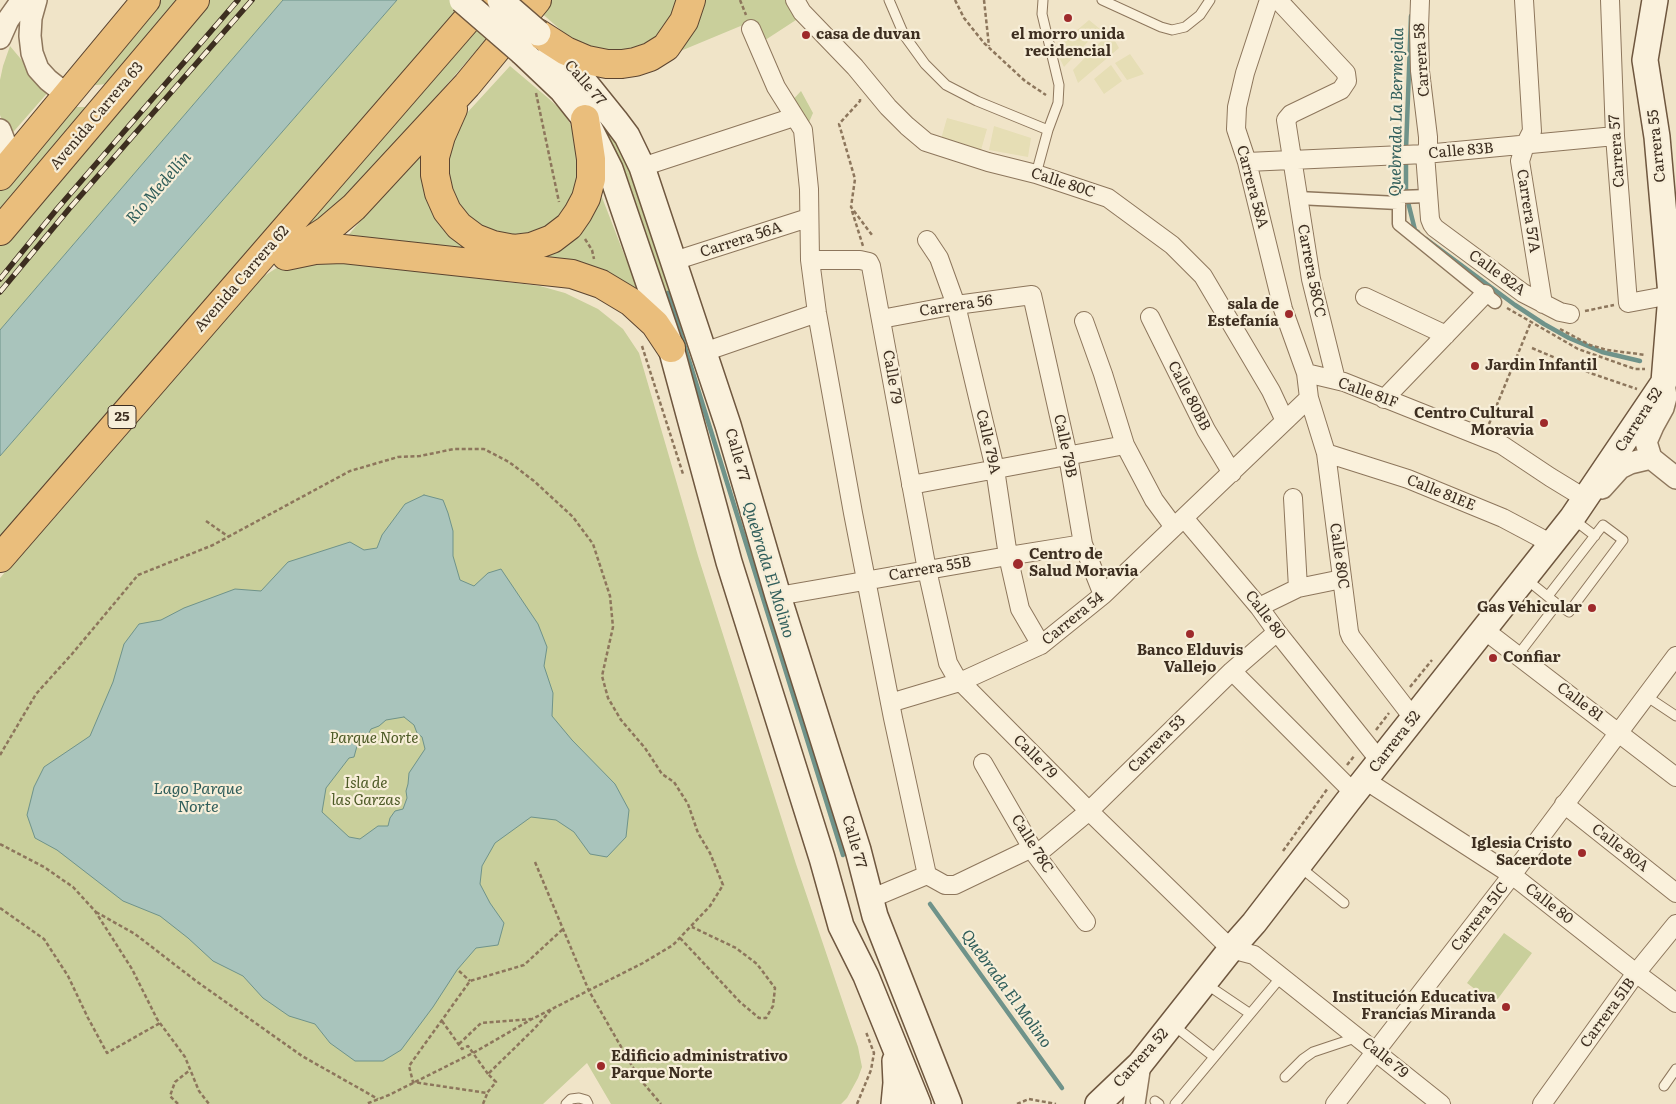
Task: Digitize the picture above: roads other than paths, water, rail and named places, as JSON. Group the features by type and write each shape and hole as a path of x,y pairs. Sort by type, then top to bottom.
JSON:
{"highway":[{"path":"6,169 146,0"},
{"name":"Avenida Carrera 63","path":"0,231 195,0"},
{"name":"Avenida Carrera 62","path":"0,558 484,0"},
{"path":"244,277 286,256 341,219 467,86 537,0"},
{"path":"530,42 566,51 587,60 607,64 635,62 650,57 666,47 684,21 692,0"},
{"path":"467,86 450,114 440,136 435,157 435,174 439,193 447,211 459,226 475,238 492,245 514,249 531,247 552,239 569,226 586,198 591,179 591,158 585,119"},
{"path":"67,96 114,96"},
{"path":"286,256 315,250 343,249 572,274 601,284 631,302 654,324 671,348"}],"main road":[{"path":"462,0 530,42"},
{"path":"500,0 530,42"},
{"name":"Carrera 55","path":"1655,0 1645,60 1657,137 1671,295 1672,334 1661,375"},
{"name":"Calle 77","path":"530,42 551,79 585,119 610,169 671,348 729,562 822,858 841,926 866,976 918,1104"},
{"name":"Calle 77","path":"530,42 568,64 627,136 642,167 728,425 778,596 858,850 875,916 949,1104"},
{"name":"Carrera 52","path":"1098,1104 1140,1064 1231,949 1254,923 1483,629 1552,544 1579,509 1661,375"},
{"path":"822,858 829,864 838,866 847,864 854,859 858,850"},
{"path":"894,1048 896,1083 894,1104"}],"street":[{"path":"0,38 8,20 22,0"},
{"path":"36,0 31,18 32,54 38,69 67,96"},
{"name":"Calle 80C","path":"795,0 802,12 859,72 888,107 906,126 926,142 988,162 1036,174 1108,198 1172,245 1203,276 1271,391 1285,421"},
{"name":"Carrera 58A","path":"1269,0 1245,73 1237,107 1236,129 1247,162 1283,309 1306,373"},
{"name":"Carrera 58CC","path":"1278,0 1346,73 1347,80 1340,90 1291,114 1286,120 1311,279 1336,380"},
{"name":"Carrera 58","path":"1420,0 1418,28 1420,71 1427,121"},
{"name":"Carrera 57A","path":"1524,0 1532,131 1520,161 1542,304"},
{"name":"Carrera 57","path":"1610,0 1615,136 1628,303 1671,295"},
{"path":"751,29 776,87 803,130 809,189 810,260 817,313 890,703 927,875 870,899"},
{"path":"642,167 794,117"},
{"name":"Calle 82A","path":"1427,121 1428,146 1410,155 1420,195 1435,228 1523,293 1542,304 1570,314"},
{"path":"0,130 6,169"},
{"name":"Calle 83B","path":"1247,162 1410,155 1615,136"},
{"path":"1298,198 1398,200 1420,195"},
{"name":"Calle 82A","path":"1398,200 1399,224 1490,298"},
{"name":"Carrera 56A","path":"674,262 808,218"},
{"name":"Calle 79A","path":"927,240 939,258 956,305 995,469 1008,556 1020,609 1041,645"},
{"name":"Calle 79","path":"810,260 860,260 869,262 871,266 927,570 948,664 960,682 1089,812 1231,949 1254,955 1441,1104"},
{"name":"Carrera 56","path":"881,319 956,305 1032,295"},
{"name":"Calle 79B","path":"1032,295 1068,456 1083,544 1104,595"},
{"path":"1365,297 1446,335"},
{"path":"1384,399 1446,335 1490,298"},
{"path":"704,352 817,313"},
{"name":"Calle 80BB","path":"1150,318 1206,430 1232,473"},
{"name":"Calle 80","path":"1084,321 1125,445 1154,500 1179,523 1259,607 1380,761"},
{"name":"Calle 80C","path":"1306,373 1309,398 1326,454 1351,637 1414,719"},
{"name":"Calle 81F","path":"1306,373 1336,380 1502,445 1550,477 1579,509"},
{"path":"1661,375 1666,397 1663,408 1647,436 1646,442 1651,458 1676,478"},
{"name":"Carrera 54","path":"890,703 960,682 1041,645 1104,595 1309,398"},
{"path":"911,485 1125,445"},
{"name":"Calle 81EE","path":"1326,454 1408,479 1503,518 1552,544"},
{"path":"1579,509 1620,468 1630,463 1651,458"},
{"path":"1293,498 1298,588"},
{"name":"Carrera 55B","path":"778,596 1083,544"},
{"path":"1259,607 1298,588 1342,579"},
{"name":"Calle 81","path":"1483,629 1676,777"},
{"name":"Carrera 53","path":"927,875 945,885 955,885 1034,852 1089,812 1232,671 1277,632"},
{"name":"Carrera 51C","path":"1336,1104 1512,875 1676,656"},
{"name":"Calle 80","path":"1232,671 1360,787 1512,875 1636,974 1676,1003"},
{"name":"Calle 78C","path":"983,763 1034,852 1086,922"},
{"name":"Calle 80A","path":"1564,804 1676,893"},
{"name":"Carrera 51B","path":"1542,1104 1636,974 1676,924"},
{"path":"1134,1104 1140,1064"}],"lane":[{"path":"889,0 904,35 925,64 946,85 977,101 1048,130"},
{"path":"1036,174 1048,130 1058,103 1059,85 1042,14 1043,0"},
{"path":"1102,0 1161,28 1172,30 1185,27 1200,16 1210,0"},
{"path":"1579,509 1595,536"},
{"path":"1525,578 1558,604 1569,612 1623,540 1603,525 1548,596"},
{"path":"1518,655 1558,604"},
{"path":"1646,696 1676,716"},
{"path":"1298,866 1344,903"},
{"path":"1175,1104 1281,977"},
{"path":"1204,983 1249,1014"},
{"path":"1172,1024 1214,1057"},
{"path":"1285,1077 1313,1052 1358,1037"},
{"path":"1664,1086 1676,1069"},
{"path":"566,1104 571,1099 579,1098 586,1100 588,1104"}],"water":[{"name":"Río Medellín","path":"283,0 397,0 0,456 0,330"},
{"name":"Lago Parque Norte","path":"424,495 443,500 453,531 453,556 460,580 474,586 488,573 501,569 538,624 547,647 544,666 553,693 552,716 572,740 615,784 629,810 626,837 607,857 590,854 574,832 556,820 531,817 495,843 482,866 480,884 504,923 498,945 476,948 457,970 433,1007 401,1050 383,1061 355,1061 330,1043 315,1024 289,1016 263,998 243,976 213,961 160,916 123,901 57,850 35,838 27,815 34,787 44,767 90,736 113,682 124,644 139,624 161,620 184,608 235,589 261,591 288,562 350,542 364,550 377,548 382,535 405,504","holes":["404,717 414,725 417,733 422,737 425,749 409,773 406,791 407,798 403,809 395,811 390,818 388,826 378,826 360,839 349,837 322,812 326,788 349,758 354,757 357,746 366,738 371,729 379,726 386,720"]}],"waterway":[{"name":"Quebrada La Bermejala","path":"1406,150 1411,16"},
{"name":"Quebrada La Bermejala","path":"1406,158 1406,194 1415,230 1418,232"},
{"name":"Quebrada La Bermejala","path":"1426,239 1515,305 1544,324 1569,338 1602,352 1640,361"},
{"name":"Quebrada El Molino","path":"668,293 843,855"},
{"name":"Quebrada El Molino","path":"930,904 1062,1088"}],"railway":[{"path":"0,279 57,209 238,0"},
{"path":"0,292 69,209 252,0"}],"place":[{"name":"el morro unida recidencial","path":"1068,18"},
{"name":"casa de duvan","path":"806,35"},
{"name":"sala de Estefanía","path":"1289,314"},
{"name":"Jardin Infantil","path":"1475,366"},
{"name":"Centro Cultural Moravia","path":"1544,423"},
{"name":"Centro de Salud Moravia","path":"1018,564"},
{"name":"Gas Vehicular","path":"1592,608"},
{"name":"Banco Elduvis Vallejo","path":"1190,634"},
{"name":"Confiar","path":"1493,658"},
{"name":"Iglesia Cristo Sacerdote","path":"1582,853"},
{"name":"Institución Educativa Francias Miranda","path":"1506,1007"},
{"name":"Edificio administrativo Parque Norte","path":"601,1066"}],"park label":[{"name":"Parque Norte","path":"374,739"},
{"name":"Isla de las Garzas","path":"366,792"}]}
